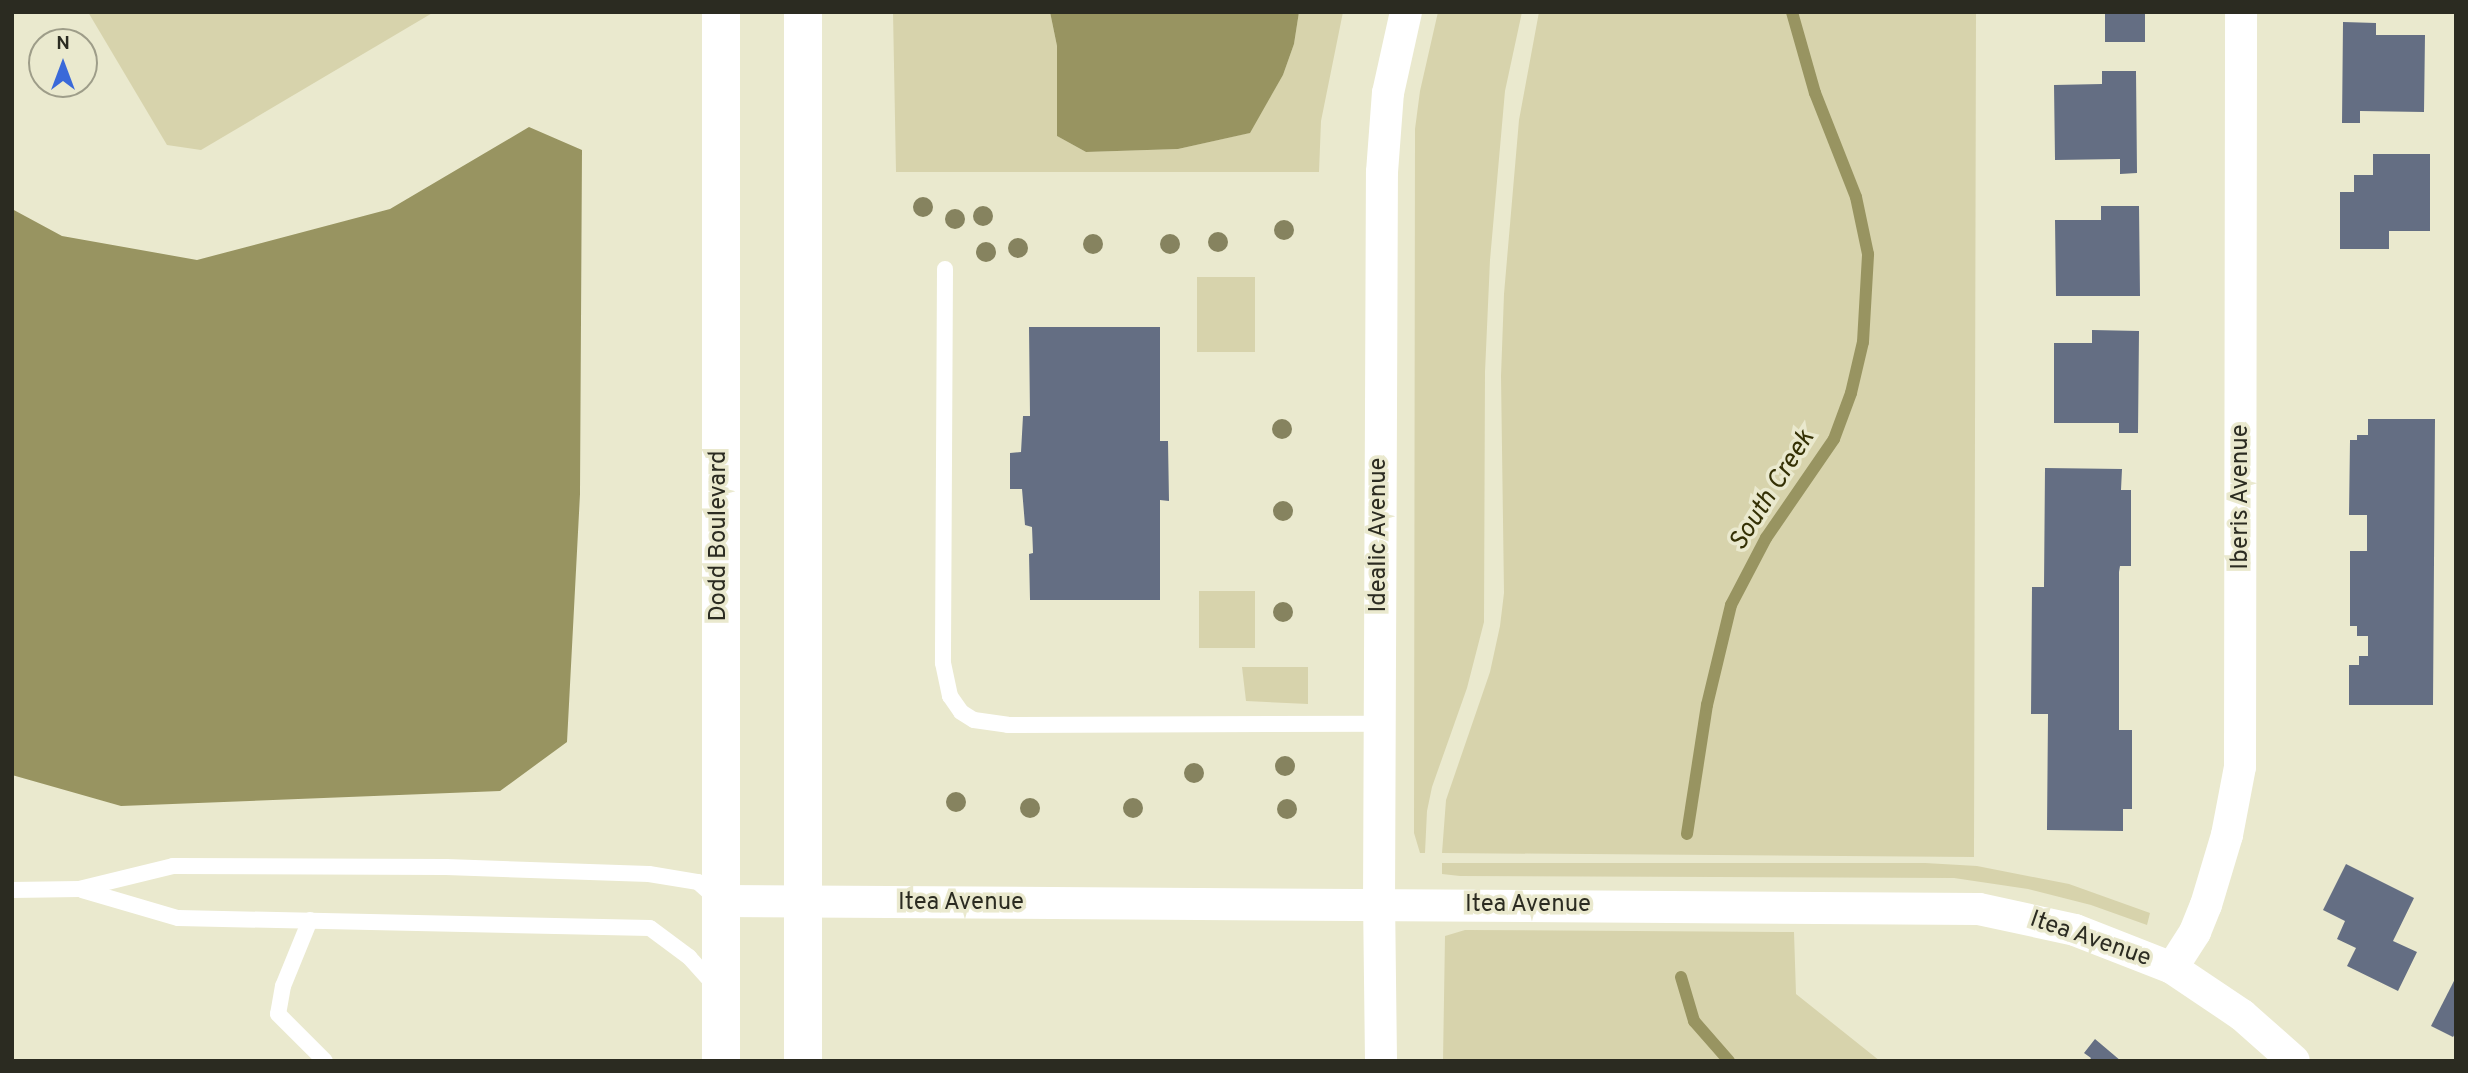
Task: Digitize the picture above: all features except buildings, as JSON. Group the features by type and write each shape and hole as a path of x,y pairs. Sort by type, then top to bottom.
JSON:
{"main road":[{"name":"Dodd Boulevard","path":"721,12 721,1061"},
{"path":"803,12 803,1061"}],"street":[{"name":"Idealic Avenue","path":"1381,1061 1379,907 1383,131 1396,49 1406,12"},
{"name":"Iberis Avenue","path":"2172,968 2195,932 2206,905 2227,835 2240,767 2241,12"},
{"name":"Itea Avenue","path":"721,901 1979,909 2065,927 2172,968 2242,1015 2294,1061"}],"lane":[{"path":"945,269 943,663 950,696 961,712 974,720 1007,725 1380,724"},
{"path":"12,890 79,889 173,866 446,867 649,874 698,882 721,901"},
{"path":"79,889 178,918 650,928 689,957 721,992"},
{"path":"310,920 283,986 278,1014 325,1061"}],"shaded area":[{"path":"88,12 434,12 201,150 167,145"},
{"path":"893,12 1050,12 1057,46 1057,136 1086,152 1178,149 1249,133 1283,75 1294,44 1299,12 1343,12 1321,121 1319,172 896,172"},
{"path":"1050,12 1299,12 1294,44 1283,75 1250,133 1178,149 1086,152 1057,136 1057,46"},
{"path":"1438,12 1522,12 1505,91 1490,260 1485,372 1484,622 1467,688 1432,787 1427,811 1425,853 1420,853 1414,833 1415,129 1420,91"},
{"path":"1539,12 1976,12 1974,857 1442,853 1446,800 1490,672 1504,593 1501,376 1504,294 1519,120"},
{"path":"529,127 582,150 580,494 567,742 500,791 121,806 12,775 12,209 62,236 197,260 390,209"},
{"path":"1197,277 1255,277 1255,352 1197,352"},
{"path":"1199,591 1255,591 1255,648 1199,648"},
{"path":"1242,667 1308,667 1308,704 1246,701"},
{"path":"1442,863 1925,863 1977,866 2069,884 2150,913 2147,925 2091,905 2028,889 1954,878 1460,876 1442,874"},
{"path":"1465,930 1794,932 1796,994 1880,1061 1443,1061 1445,936"}],"waterway":[{"name":"South Creek","path":"1687,834 1707,705 1731,605 1766,538 1834,439 1851,393 1863,342 1868,254 1856,197 1815,93 1792,12"},
{"name":"South Creek","path":"1681,977 1694,1021 1729,1061"}]}
